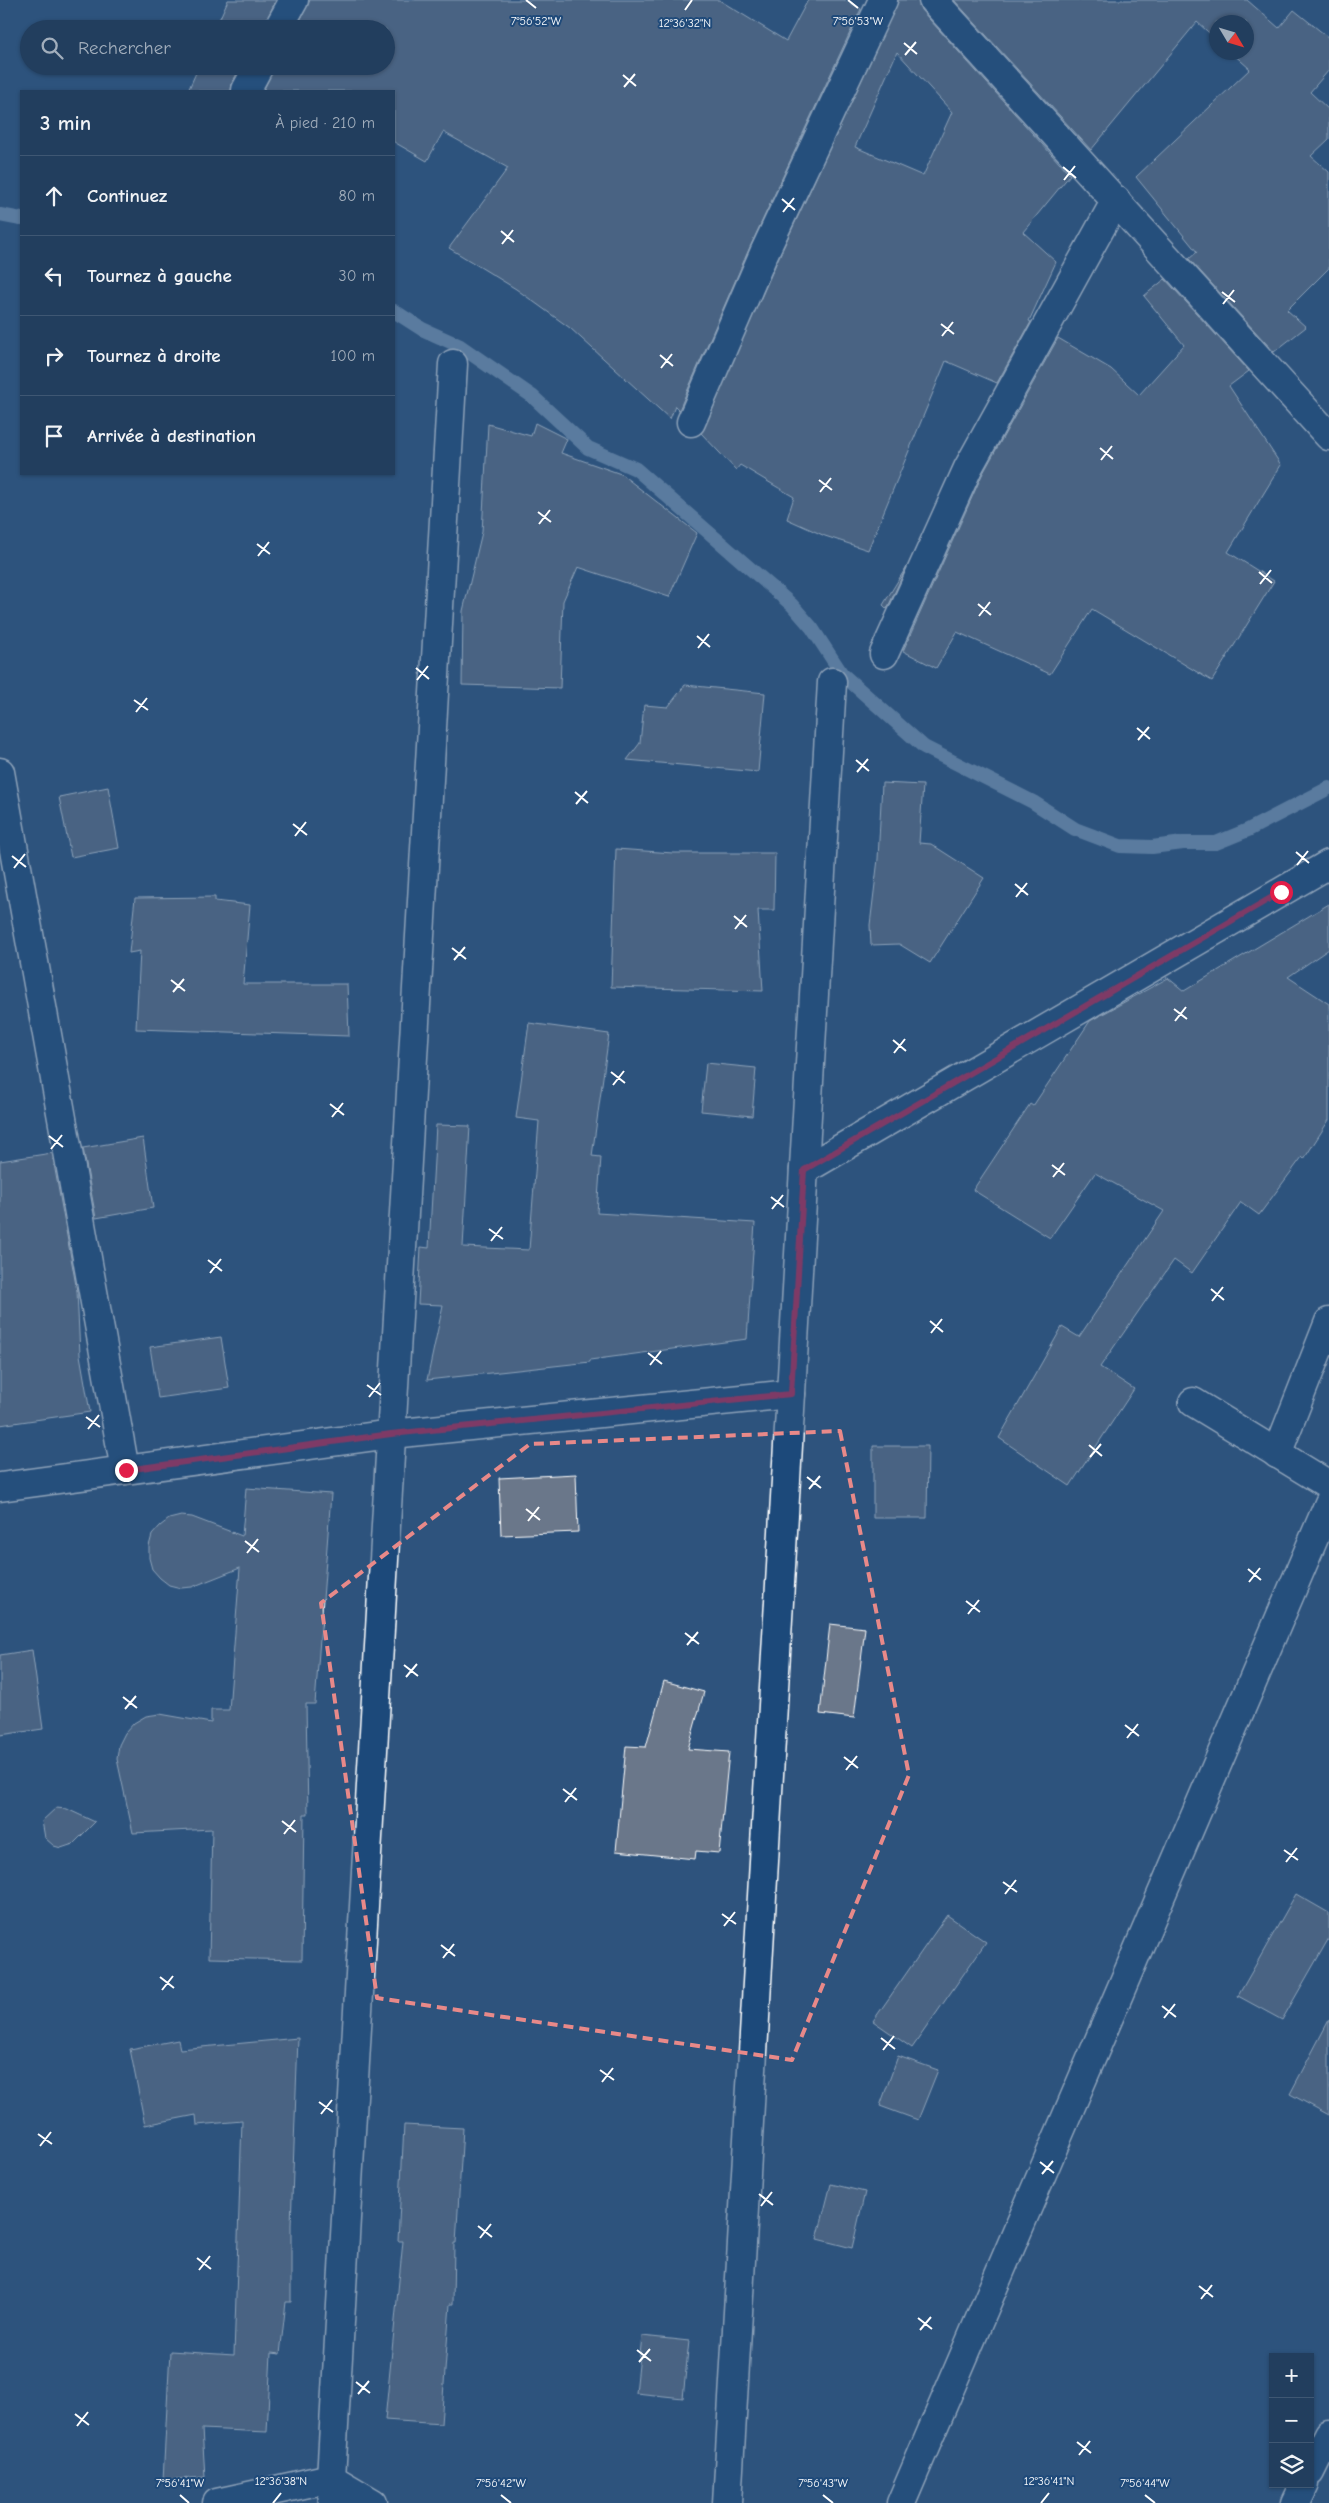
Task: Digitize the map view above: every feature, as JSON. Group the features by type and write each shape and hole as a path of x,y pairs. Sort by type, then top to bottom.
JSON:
{"street":[{"path":"283,20 294,0"},
{"path":"691,422 764,253 883,0"},
{"path":"933,0 1329,436"},
{"path":"246,90 254,75"},
{"path":"884,654 968,468 1116,200"},
{"path":"332,2490 453,364"},
{"path":"727,2503 832,682"},
{"path":"0,772 126,1470"},
{"path":"804,1170 1329,864"},
{"path":"1278,1454 1329,1322"},
{"path":"0,1487 391,1434 791,1394"},
{"path":"1193,1402 1329,1485"},
{"path":"901,2503 1329,1503"},
{"path":"1314,2464 1329,2434"},
{"path":"1295,2503 1302,2488"},
{"path":"217,2503 332,2490 373,2503"}],"highlighted area":[{"path":"840,1431 909,1775 792,2060 377,1998 321,1603 530,1444"}],"building":[{"path":"228,0 276,0 266,20 219,20"},
{"path":"310,0 719,0 786,41 808,0 844,0 861,9 750,247 679,410 675,406 670,419 570,328 516,289 449,248 508,168 443,132 427,161 395,143 395,90 263,90 271,75 395,75 395,20 300,20"},
{"path":"899,0 918,0 921,10 1070,175 1023,232 1056,262 1029,321 1031,322 997,383 946,361 868,550 825,536 787,519 794,497 740,465 736,470 701,433 778,259","holes":["897,52 952,112 923,176 855,147"]},
{"path":"954,0 1247,0 1279,28 1294,10 1329,38 1329,70 1310,92 1329,110 1329,139 1311,156 1329,172 1329,268 1287,310 1306,327 1274,352 1189,259 1197,252 1136,177 1250,69 1240,60 1254,60 1254,15 1209,15 1209,33 1197,22 1091,150"},
{"path":"195,75 236,75 231,90 188,90"},
{"path":"1165,279 1249,371 1229,386 1281,465 1228,552 1274,581 1212,681 1092,609 1050,674 957,632 936,668 903,651 982,475 1058,338 1111,369 1139,395 1184,345 1144,296"},
{"path":"535,423 567,439 561,453 621,474 697,533 669,597 578,567 563,601 560,688 462,685 463,611 482,532 488,424 531,436"},
{"path":"907,566 887,609 883,605"},
{"path":"685,685 765,693 758,772 627,760 640,743 644,705 668,707"},
{"path":"882,783 923,785 919,843 931,844 984,878 930,963 899,944 871,945 870,925 878,859"},
{"path":"108,787 119,848 71,857 59,797"},
{"path":"616,849 673,853 775,853 774,910 758,910 763,991 611,987"},
{"path":"215,897 215,901 250,905 243,984 347,984 349,1036 136,1029 140,951 129,953 135,898"},
{"path":"1329,904 1329,949 1288,977 1329,1004 1329,1120 1304,1159 1302,1157 1259,1215 1241,1202 1192,1273 1174,1260 1100,1367 1134,1389 1070,1486 999,1438 1062,1327 1079,1337 1164,1211 1095,1173 1050,1238 973,1190 1030,1104 1033,1106 1090,1021 1168,978 1184,991"},
{"path":"529,1023 609,1034 592,1156 601,1157 597,1213 755,1223 747,1339 590,1360 590,1362 427,1380 443,1305 418,1304 421,1247 429,1248 436,1125 470,1126 463,1247 529,1250 539,1121 516,1118"},
{"path":"706,1063 756,1068 752,1116 701,1111"},
{"path":"143,1138 153,1208 96,1218 83,1148"},
{"path":"52,1153 77,1291 80,1355 90,1412 0,1425 0,1161"},
{"path":"221,1337 229,1388 158,1398 150,1347"},
{"path":"873,1446 928,1446 927,1518 873,1518"},
{"path":"576,1474 578,1532 501,1535 499,1478"},
{"path":"246,1488 331,1494 315,1704 306,1704 308,1814 304,1814 302,1960 209,1958 212,1829 133,1833 117,1759 119,1745 125,1733 134,1723 146,1716 160,1714 211,1723 211,1710 229,1710 240,1568 192,1587 181,1588 169,1585 152,1569 149,1558 149,1546 152,1535 160,1526 169,1519 181,1516 192,1517 242,1536"},
{"path":"830,1624 865,1628 854,1718 820,1714"},
{"path":"32,1650 43,1729 0,1735 0,1655"},
{"path":"664,1681 704,1692 688,1749 729,1752 719,1853 696,1851 695,1859 616,1851 626,1746 646,1747"},
{"path":"56,1808 67,1809 95,1822 73,1844 61,1848 54,1846 45,1838 42,1821"},
{"path":"1296,1894 1329,1913 1329,1938 1282,2020 1238,1996"},
{"path":"947,1915 986,1942 912,2048 873,2021"},
{"path":"1329,2020 1329,2115 1290,2094"},
{"path":"298,2038 291,2225 291,2302 286,2302 280,2354 271,2353 267,2432 202,2429 205,2477 163,2480 170,2351 234,2355 242,2121 197,2125 196,2115 145,2125 130,2049 178,2040 180,2049"},
{"path":"898,2056 938,2070 918,2120 880,2106"},
{"path":"404,2125 463,2128 456,2243 454,2243 453,2304 450,2304 441,2424 385,2420 403,2241 398,2241"},
{"path":"831,2184 865,2192 852,2248 817,2239"},
{"path":"642,2336 689,2341 683,2398 636,2393"}],"waterway":[{"path":"0,215 20,219"},
{"path":"395,312 422,329 460,346 532,396 588,448 636,469 792,605 812,628 842,674 924,747 1033,802 1075,829 1120,846 1152,847 1183,843 1216,843 1248,830 1329,788"}],"route":[{"path":"126,1470 391,1434 791,1394 804,1170 1281,892"}]}
